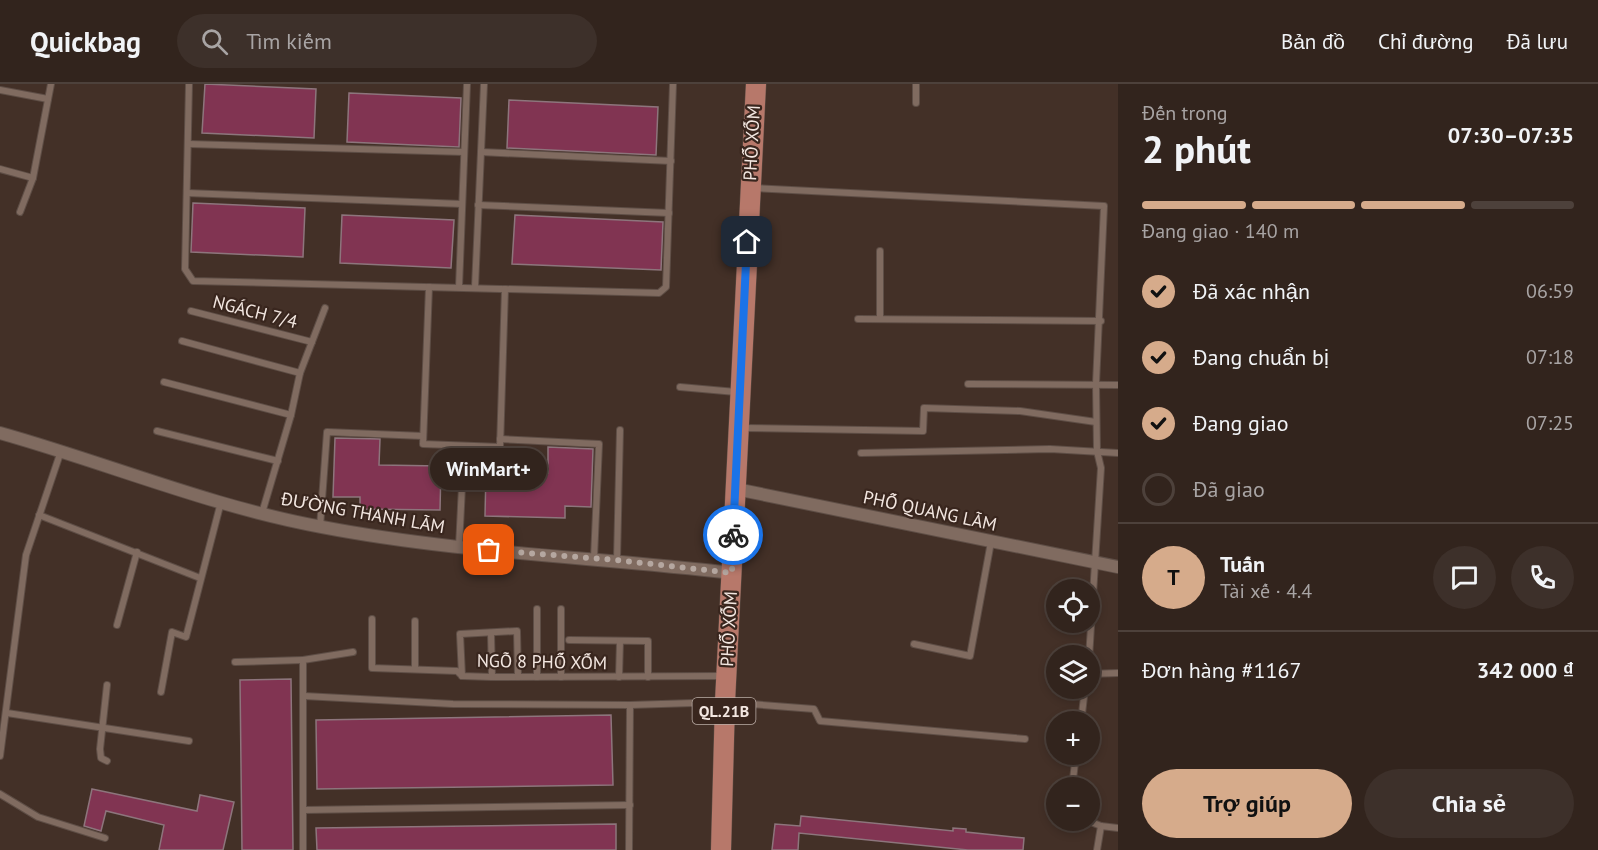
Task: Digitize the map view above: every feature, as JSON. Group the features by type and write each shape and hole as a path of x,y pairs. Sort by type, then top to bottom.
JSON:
{"highway":[{"name":"PHỐ XỐM","path":"721,850 726,675 756,84"}],"street":[{"name":"ĐƯỜNG THANH LÃM","path":"0,433 262,514 320,527 459,547 616,560 732,573"},
{"name":"PHỐ QUANG LÃM","path":"735,489 1118,567"}],"lane":[{"path":"20,212 33,178 51,84"},
{"path":"189,84 185,269 193,281 662,292 666,287 673,84"},
{"path":"459,287 467,84"},
{"path":"475,288 484,84"},
{"path":"916,84 916,103"},
{"path":"0,90 48,99"},
{"path":"189,144 465,152"},
{"path":"481,152 671,161"},
{"path":"0,169 33,178"},
{"path":"750,188 1104,206 1101,321 1096,384 1097,451 1101,468 1090,645"},
{"path":"187,194 462,204"},
{"path":"478,205 669,213"},
{"path":"880,251 880,319"},
{"path":"429,287 423,444 500,447 505,289"},
{"path":"262,514 291,415 300,373 325,308"},
{"name":"NGÁCH 7/4","path":"191,311 312,342"},
{"path":"858,319 1101,321"},
{"path":"182,341 300,373"},
{"path":"164,382 291,415"},
{"path":"968,384 1118,385"},
{"path":"680,387 740,392"},
{"path":"738,428 923,431 924,408 1020,411 1096,422"},
{"path":"616,560 620,430"},
{"path":"157,431 278,461"},
{"path":"320,527 327,432 423,436"},
{"path":"500,439 599,444 594,558"},
{"path":"459,547 464,446"},
{"path":"861,453 1021,449 1118,453"},
{"path":"0,756 26,555 61,450"},
{"path":"161,692 172,632 186,638 221,501"},
{"path":"39,515 200,578"},
{"path":"914,644 970,656 991,542"},
{"path":"117,626 136,552"},
{"path":"537,609 537,677"},
{"path":"561,609 561,677"},
{"name":"NGÕ 8 PHỐ XỐM","path":"372,619 372,668 457,671 462,676 492,677 619,678 726,675"},
{"path":"415,621 415,669"},
{"path":"462,676 460,634 517,631 518,677"},
{"path":"491,633 492,677"},
{"path":"569,640 648,641 648,677"},
{"path":"619,678 620,641"},
{"path":"235,662 303,660 353,652"},
{"path":"303,660 303,850"},
{"path":"1100,674 1118,673"},
{"path":"107,685 101,758 107,761"},
{"path":"304,696 453,704 630,705 725,702 814,709 820,721 1025,739"},
{"path":"629,850 630,705"},
{"path":"7,713 189,741"},
{"path":"0,794 38,818 105,838"},
{"path":"304,810 630,805"},
{"path":"1098,850 1101,826 1118,828"}],"building":[{"path":"205,84 316,89 314,138 202,133"},
{"path":"349,93 461,98 459,147 347,142"},
{"path":"509,100 658,107 656,155 507,148"},
{"path":"193,203 305,208 303,257 191,252"},
{"path":"342,215 454,220 451,268 340,263"},
{"path":"515,215 663,222 661,270 512,264"},
{"path":"335,438 380,439 379,465 441,466 440,510 360,509 360,497 333,497"},
{"path":"548,447 593,449 591,507 565,506 565,518 485,516 486,472 548,473"},
{"path":"291,679 293,850 242,850 240,680"},
{"path":"611,715 613,785 317,789 316,720"},
{"path":"92,789 197,811 200,795 234,802 223,850 159,850 164,825 106,811 101,831 84,826"},
{"path":"801,816 953,831 953,828 966,829 966,832 1024,838 1023,850 968,850 799,833 798,850 772,850 775,824 800,826"},
{"path":"616,824 616,850 317,850 316,828"}],"way so far":[{"path":"489,550 616,560 732,573 733,535"}],"place":[{"name":"WinMart+","path":"489,550"}],"route":[{"path":"733,535 747,242"}]}
